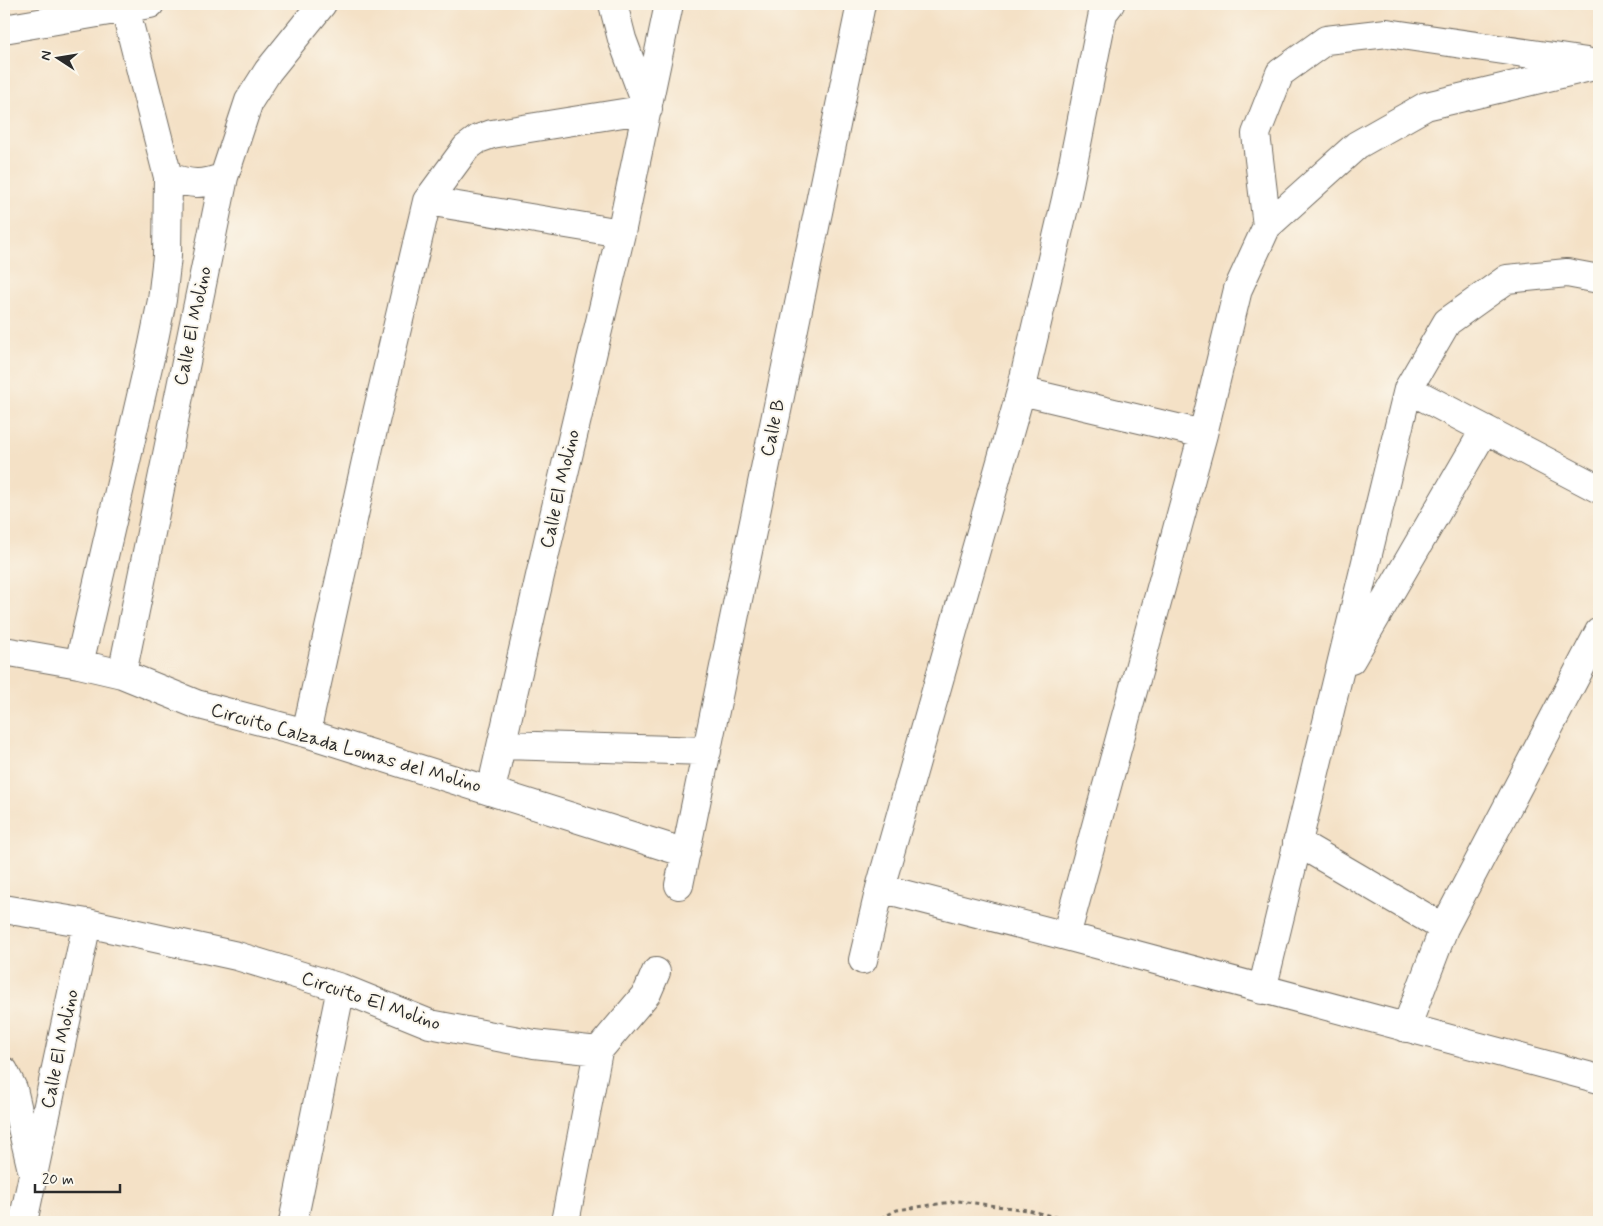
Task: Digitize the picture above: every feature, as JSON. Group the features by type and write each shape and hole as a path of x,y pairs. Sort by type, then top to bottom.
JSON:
{"street":[{"name":"Calle El Molino","path":"122,674 224,177 249,100 268,71 322,4"},
{"path":"306,732 368,447 428,201 466,148 478,139 492,134 648,109 622,40 613,4"},
{"name":"Calle El Molino","path":"491,790 621,233 669,4"},
{"name":"Calle B","path":"679,885 861,4"},
{"name":"Calle El Molino","path":"79,664 162,300 166,256 168,177 138,6"},
{"path":"4,29 138,6"},
{"path":"863,960 880,888 1021,391 1066,199 1104,7"},
{"path":"1267,226 1256,134 1280,73 1326,40 1387,32 1599,64"},
{"path":"1066,936 1203,434 1238,290 1267,226 1357,145 1426,106 1599,64"},
{"path":"168,177 189,184 207,184 224,177"},
{"path":"428,201 621,233"},
{"path":"1262,990 1408,389 1447,322 1507,279 1567,273 1599,279"},
{"path":"1408,389 1599,489"},
{"path":"1021,391 1203,434"},
{"path":"1335,687 1485,429"},
{"path":"1406,1028 1444,928 1599,632"},
{"name":"Circuito Calzada Lomas del Molino","path":"4,651 79,664 122,674 196,704 306,732 686,853"},
{"path":"502,746 707,751"},
{"path":"1297,842 1444,928"},
{"path":"880,888 1406,1028 1596,1072"},
{"name":"Circuito El Molino","path":"4,909 87,923 237,956 341,988 430,1024 534,1044 598,1050"},
{"name":"Calle El Molino","path":"23,1222 87,923"},
{"path":"565,1222 598,1050 647,993 656,972"},
{"path":"293,1222 341,988"},
{"name":"Calle El Molino","path":"4,1071 13,1089 32,1175"}],"path":[{"path":"874,1222 897,1210 958,1201 1028,1210 1074,1222"}]}
